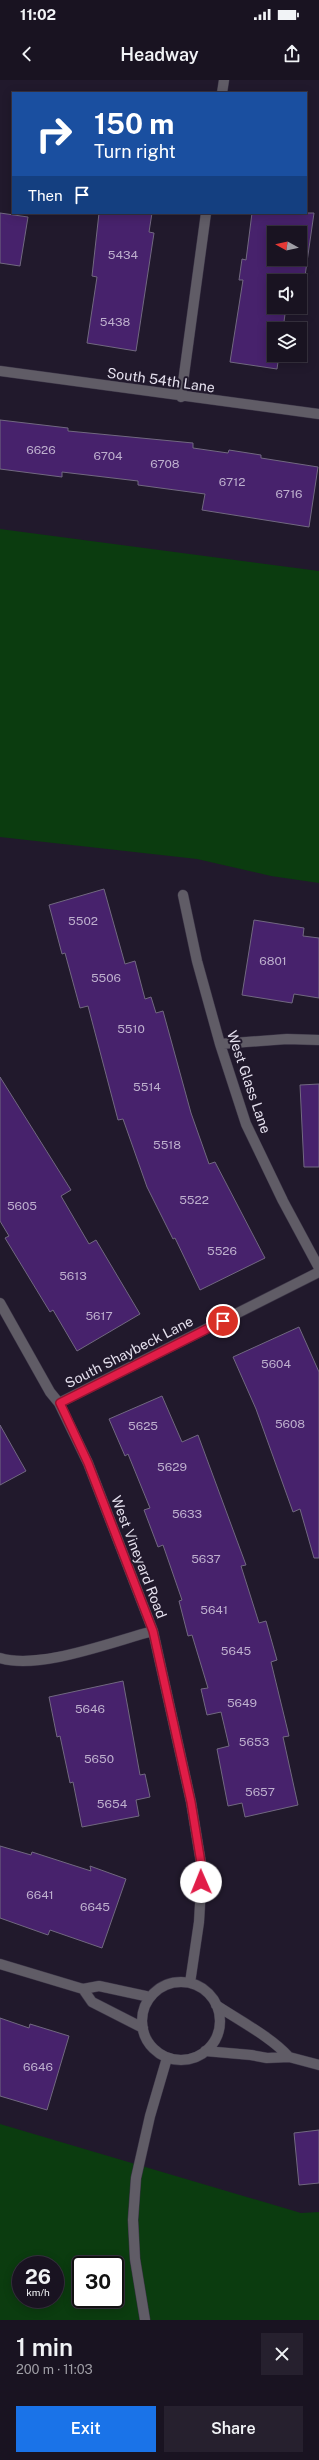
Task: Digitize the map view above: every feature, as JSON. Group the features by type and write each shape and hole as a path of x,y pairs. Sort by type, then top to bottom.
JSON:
{"street":[{"path":"222,92 224,80"},
{"path":"181,397 206,214"},
{"name":"South 54th Lane","path":"0,371 181,397 319,414"},
{"name":"West Glass Lane","path":"183,895 197,961 220,1044 246,1124 283,1200 319,1268"},
{"path":"220,1044 287,1039 319,1040"},
{"name":"South Shaybeck Lane","path":"60,1403 319,1272"},
{"name":"West Vineyard Road","path":"0,1303 50,1392 60,1403 88,1463 153,1631 191,1802 202,1869 199,1922 190,1983"},
{"path":"0,1658 13,1662 38,1662 153,1631"},
{"path":"0,1964 83,1989 99,1986 150,1997"},
{"path":"216,2005 219,2017 218,2030 213,2042 205,2051 187,2060 167,2058 151,2046 142,2028 145,2006 150,1997 168,1984 190,1983 206,1991 216,2005 255,2032 276,2042 289,2057"},
{"path":"83,1989 92,2002 142,2028"},
{"path":"205,2051 251,2054 267,2058 289,2057 319,2065"},
{"path":"145,2320 135,2259 133,2220 136,2178 150,2116 167,2058"}],"green space":[{"path":"0,529 319,571 319,883 271,876 197,859 0,837"},
{"path":"0,2124 301,2213 319,2212 319,2320 0,2320"}],"building":[{"path":"0,213 28,217 20,266 0,263"},
{"path":"314,213 307,262 307,226 267,226 267,266 306,266 305,274 267,274 267,314 285,314 284,322 267,322 267,362 278,362 277,369 230,362 243,280 239,280 242,259 246,260 252,214"},
{"path":"99,214 152,214 149,232 154,233 136,351 87,343 97,277 92,276"},
{"path":"0,420 68,428 68,431 193,443 193,448 228,453 229,450 261,455 261,458 318,467 309,527 202,510 205,494 138,485 138,481 62,472 62,477 0,469"},
{"path":"104,889 125,964 135,961 145,999 151,997 156,1013 163,1011 191,1113 209,1164 215,1162 265,1258 200,1290 175,1238 173,1239 147,1187 123,1119 118,1120 88,1006 80,1008 65,953 62,954 49,905"},
{"path":"254,920 304,928 303,936 319,938 319,998 294,994 292,1003 242,995"},
{"path":"0,1077 71,1190 61,1196 89,1244 96,1240 140,1314 77,1351 53,1310 50,1312 5,1238 9,1236 0,1221"},
{"path":"319,1084 319,1167 304,1167 300,1085"},
{"path":"299,1327 319,1372 319,1558 314,1558 300,1509 293,1512 256,1409 233,1357"},
{"path":"162,1396 182,1442 198,1435 246,1565 241,1566 259,1623 266,1621 277,1660 271,1662 289,1736 283,1737 298,1805 245,1817 242,1803 228,1806 217,1749 229,1746 221,1712 207,1715 201,1689 208,1688 192,1635 188,1636 179,1601 182,1600 163,1545 158,1547 144,1510 150,1508 128,1454 125,1456 109,1419"},
{"path":"0,1425 26,1471 0,1485"},
{"path":"123,1681 140,1775 145,1774 150,1797 136,1800 139,1816 82,1827 73,1782 70,1783 60,1736 57,1737 49,1697"},
{"path":"0,1846 31,1855 32,1852 91,1871 90,1866 126,1879 102,1948 50,1930 48,1935 0,1918"},
{"path":"0,2018 29,2028 30,2024 69,2036 47,2110 0,2096"},
{"path":"319,2130 319,2183 299,2185 294,2133"}],"route":[{"path":"201,1882 202,1869 191,1802 153,1631 88,1463 60,1403 223,1321"}]}
